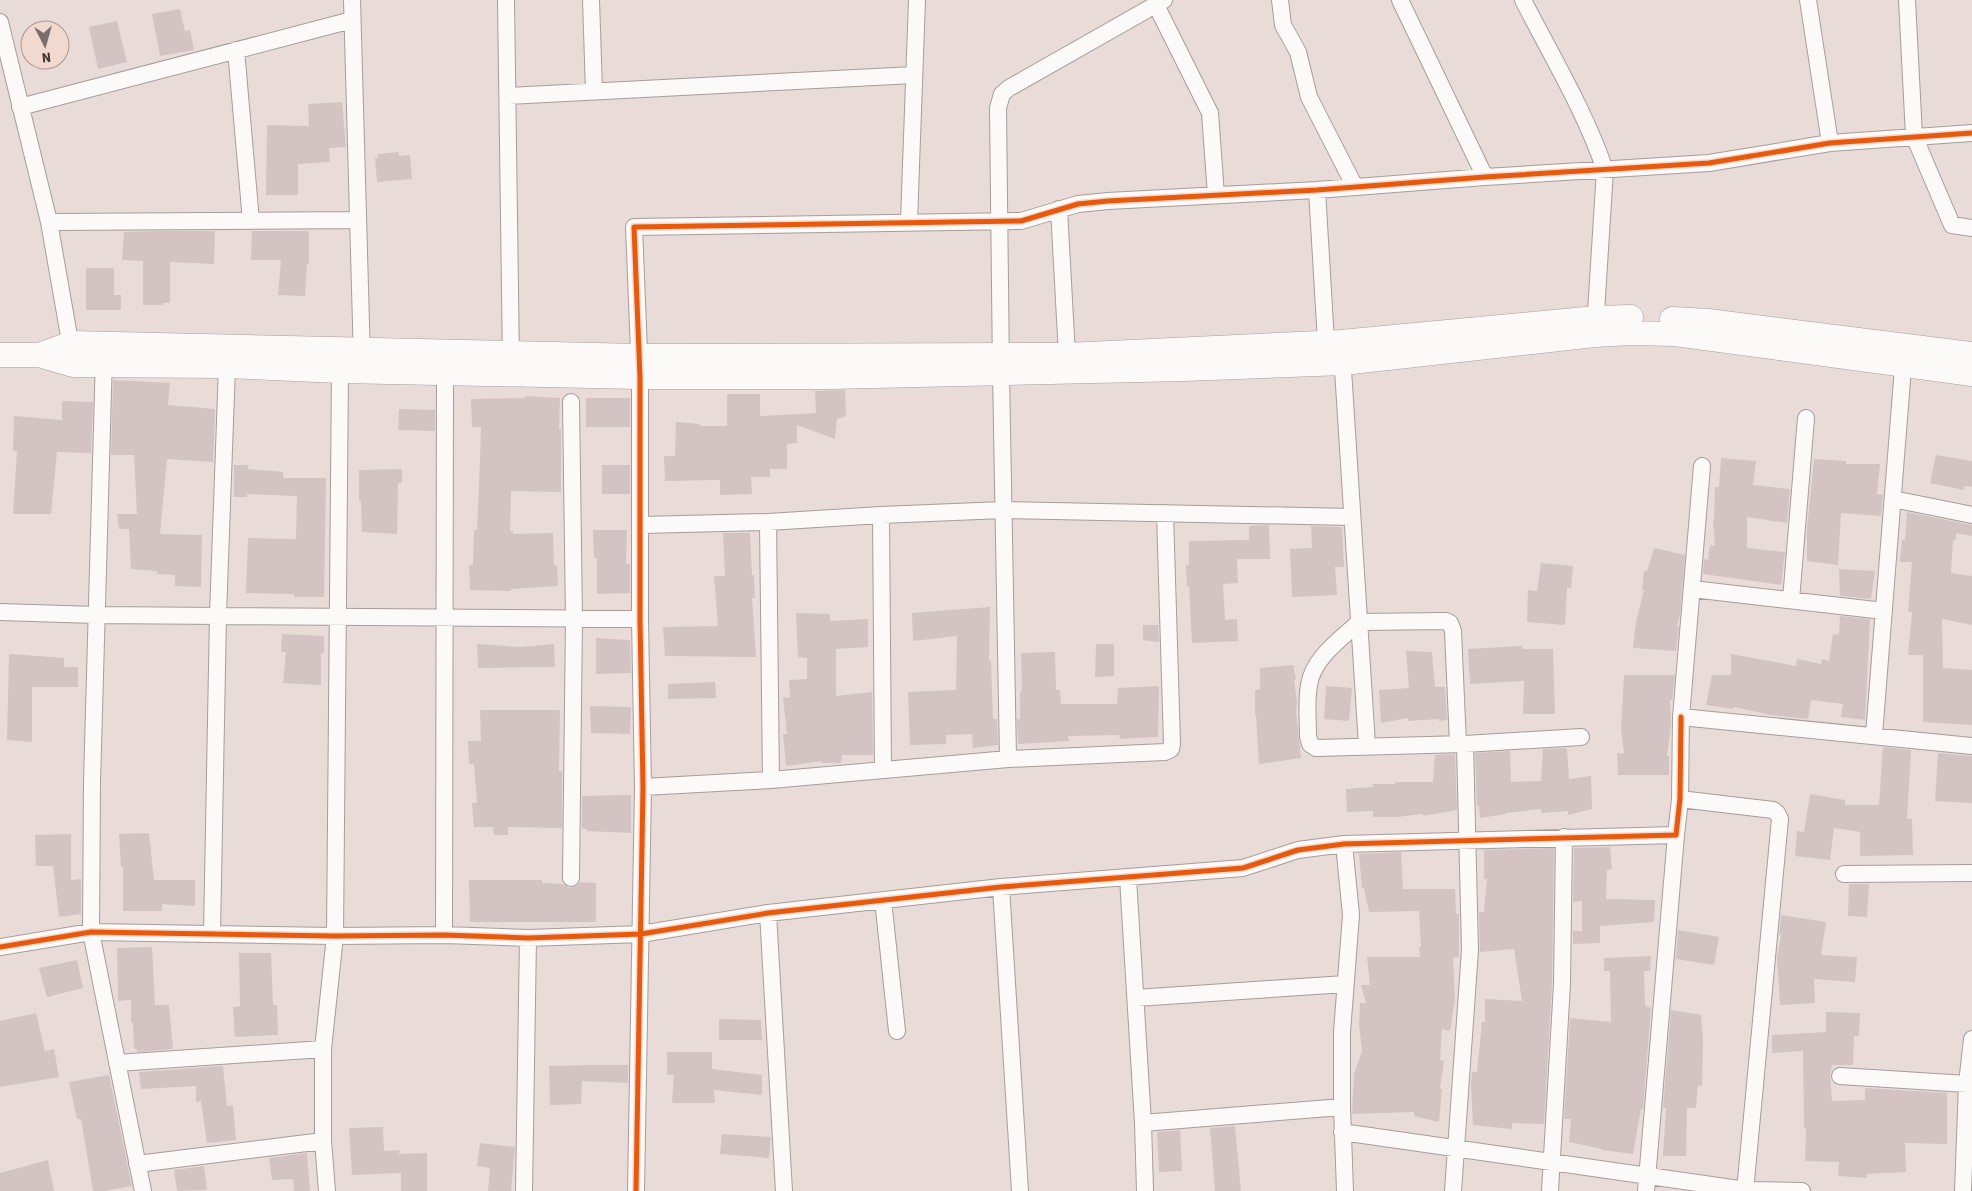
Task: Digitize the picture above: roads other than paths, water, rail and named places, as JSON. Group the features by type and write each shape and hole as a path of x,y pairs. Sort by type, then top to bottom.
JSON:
{"street":[{"path":"327,1191 323,1141 323,1049 335,936 338,615 351,372 362,348 352,0"},
{"path":"506,0 511,363"},
{"path":"591,0 594,91"},
{"path":"909,222 917,0"},
{"path":"1280,0 1283,25 1298,52 1309,97 1355,187"},
{"path":"1400,0 1485,177"},
{"path":"1523,0 1598,147 1605,170 1596,327"},
{"path":"1808,0 1830,143"},
{"path":"1906,0 1914,136 1952,225 1972,228"},
{"path":"1008,760 1000,364 998,108 1002,94 1009,88 1160,2 1210,113 1216,195"},
{"path":"20,107 352,20"},
{"path":"0,22 49,222 72,354"},
{"path":"236,50 251,221"},
{"path":"508,96 914,75"},
{"path":"636,1191 643,787 640,619 640,367 634,226 1021,221 1078,204 1108,201 1317,190 1709,163 1830,143 1972,133"},
{"path":"1317,190 1337,349 1352,517 1367,745"},
{"path":"1059,209 1068,355"},
{"path":"49,222 358,220"},
{"path":"0,354 104,355 362,348 511,363 640,367 1000,364 1184,369 1337,349 1596,327 1644,317 1708,321 1904,354 1972,374"},
{"path":"1000,364 1068,355 1337,349"},
{"path":"1904,354 1972,354"},
{"path":"1874,735 1904,354"},
{"path":"104,355 226,366 351,372 445,373 511,363"},
{"path":"104,355 92,782 91,932 143,1191"},
{"path":"212,934 218,615 226,366"},
{"path":"444,935 445,373"},
{"path":"571,878 574,618 572,402"},
{"path":"1791,600 1806,418"},
{"path":"1646,1183 1680,799 1681,717 1702,466"},
{"path":"1893,499 1972,515"},
{"path":"641,525 768,522 1004,510 1352,517"},
{"path":"643,787 771,780 883,769 1008,760 1165,752 1171,749 1165,513"},
{"path":"882,515 883,769"},
{"path":"768,522 771,780"},
{"path":"1692,589 1884,611"},
{"path":"0,612 96,615 338,615 640,619"},
{"path":"1453,1191 1470,950 1468,840 1462,744 1453,631 1450,623 1446,621 1359,622 1325,654 1315,667 1309,685 1308,736 1310,744 1316,748 1367,745 1462,744 1581,737"},
{"path":"1681,717 1972,746"},
{"path":"1680,799 1773,810 1780,819 1745,1190"},
{"path":"0,947 91,932 335,936 444,935 528,938 641,934 768,913 1001,887 1243,868 1298,850 1344,844 1676,835"},
{"path":"1550,1191 1563,968 1564,837"},
{"path":"1344,844 1351,915 1345,984 1342,1106 1345,1191"},
{"path":"1844,874 1972,873"},
{"path":"1128,878 1143,1123 1145,1191"},
{"path":"1001,887 1020,1191"},
{"path":"883,900 896,1031"},
{"path":"768,913 784,1191"},
{"path":"524,1191 528,938"},
{"path":"1136,998 1345,984"},
{"path":"1963,1191 1969,1126 1968,1084 1972,1040"},
{"path":"117,1063 323,1049"},
{"path":"1840,1076 1968,1084"},
{"path":"1143,1123 1342,1106"},
{"path":"1342,1132 1552,1161 1646,1183 1745,1190 1802,1191"},
{"path":"137,1164 323,1141"}]}
